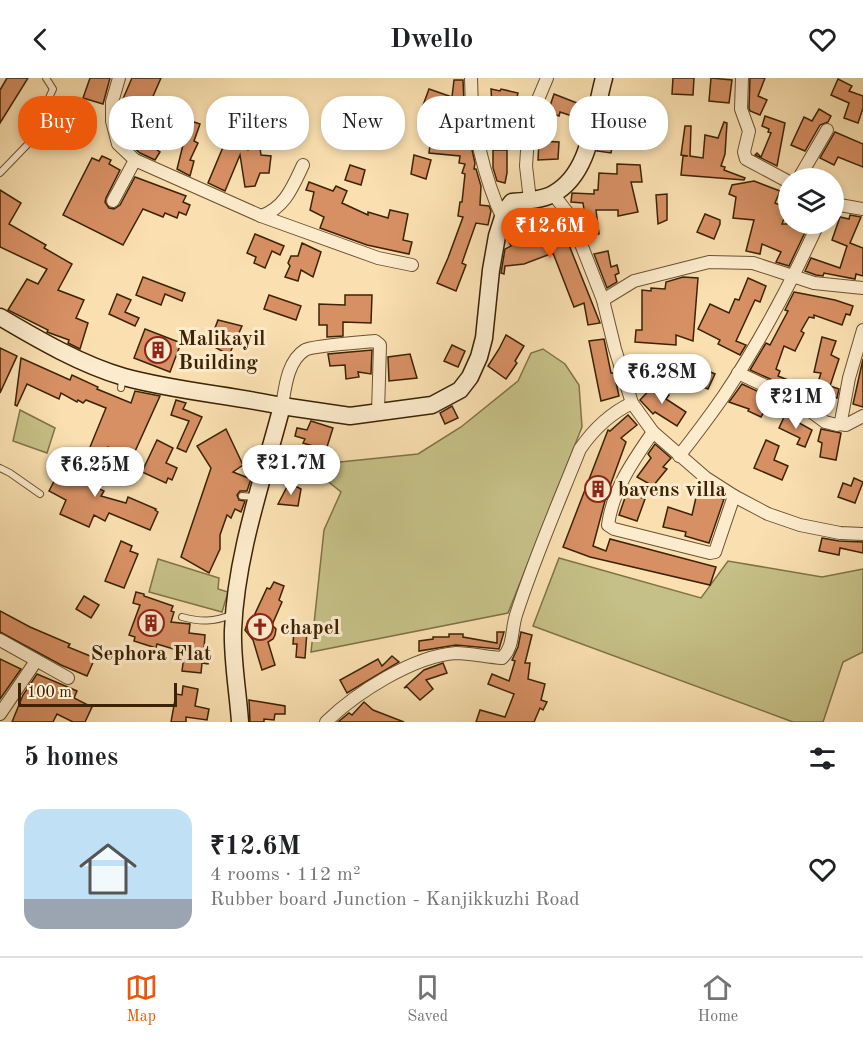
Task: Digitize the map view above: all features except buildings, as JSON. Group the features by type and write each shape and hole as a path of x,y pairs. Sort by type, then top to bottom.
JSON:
{"main road":[{"path":"0,317 123,383 350,416 432,405 460,390 470,377 479,357 484,338 491,270 505,211 512,202 553,194 570,180 580,165 604,78"},
{"path":"240,722 233,632 250,496 282,406"}],"street":[{"path":"119,78 112,102 112,121 118,144 135,160 261,216 378,258 412,265"},
{"path":"471,78 471,100 487,179 503,219"},
{"path":"530,200 526,166 529,121 547,78"},
{"path":"742,78 741,109 749,131 744,152 746,159 778,176"},
{"path":"806,168 827,130"},
{"path":"113,201 135,160"},
{"path":"261,216 273,212 288,196 303,165"},
{"path":"553,194 570,216 603,300 632,403 653,432 706,478 768,514 800,525 840,533 863,534"},
{"path":"844,206 863,209"},
{"path":"680,456 738,373 794,277 813,234"},
{"path":"603,300 634,281 709,262 753,263 814,283 863,288"},
{"path":"839,424 863,330"},
{"path":"282,406 288,377 297,358 306,350 375,341 380,345 378,412"},
{"path":"738,373 794,399 825,422 846,425 863,416"},
{"path":"326,722 344,705 410,665 438,655 458,653 502,658 509,651 515,618 529,578 580,449 590,434 621,408 632,403"},
{"path":"653,432 627,468 610,513 608,525 614,529 710,553 715,552 734,496"},
{"path":"0,640 68,678"},
{"path":"0,714 36,661"}],"lane":[{"path":"0,174 28,144 53,89 46,78"},
{"path":"0,468 40,494"},
{"path":"182,617 215,621 235,614"}],"shaded area":[{"path":"543,349 565,364 579,385 582,427 508,613 311,652 324,530 341,492 319,474 340,462 418,454 461,427 518,381 531,353"},
{"path":"20,410 55,428 47,453 13,441"},
{"path":"559,558 701,598 728,561 822,577 863,569 863,652 843,662 823,722 793,722 533,626"},
{"path":"158,559 219,578 218,589 228,592 222,612 149,592"}],"place":[{"name":"Malikayil Building","path":"158,350"},
{"name":"bavens villa","path":"598,489"},
{"name":"Sephora Flat","path":"151,623"},
{"name":"chapel","path":"260,627"}]}
